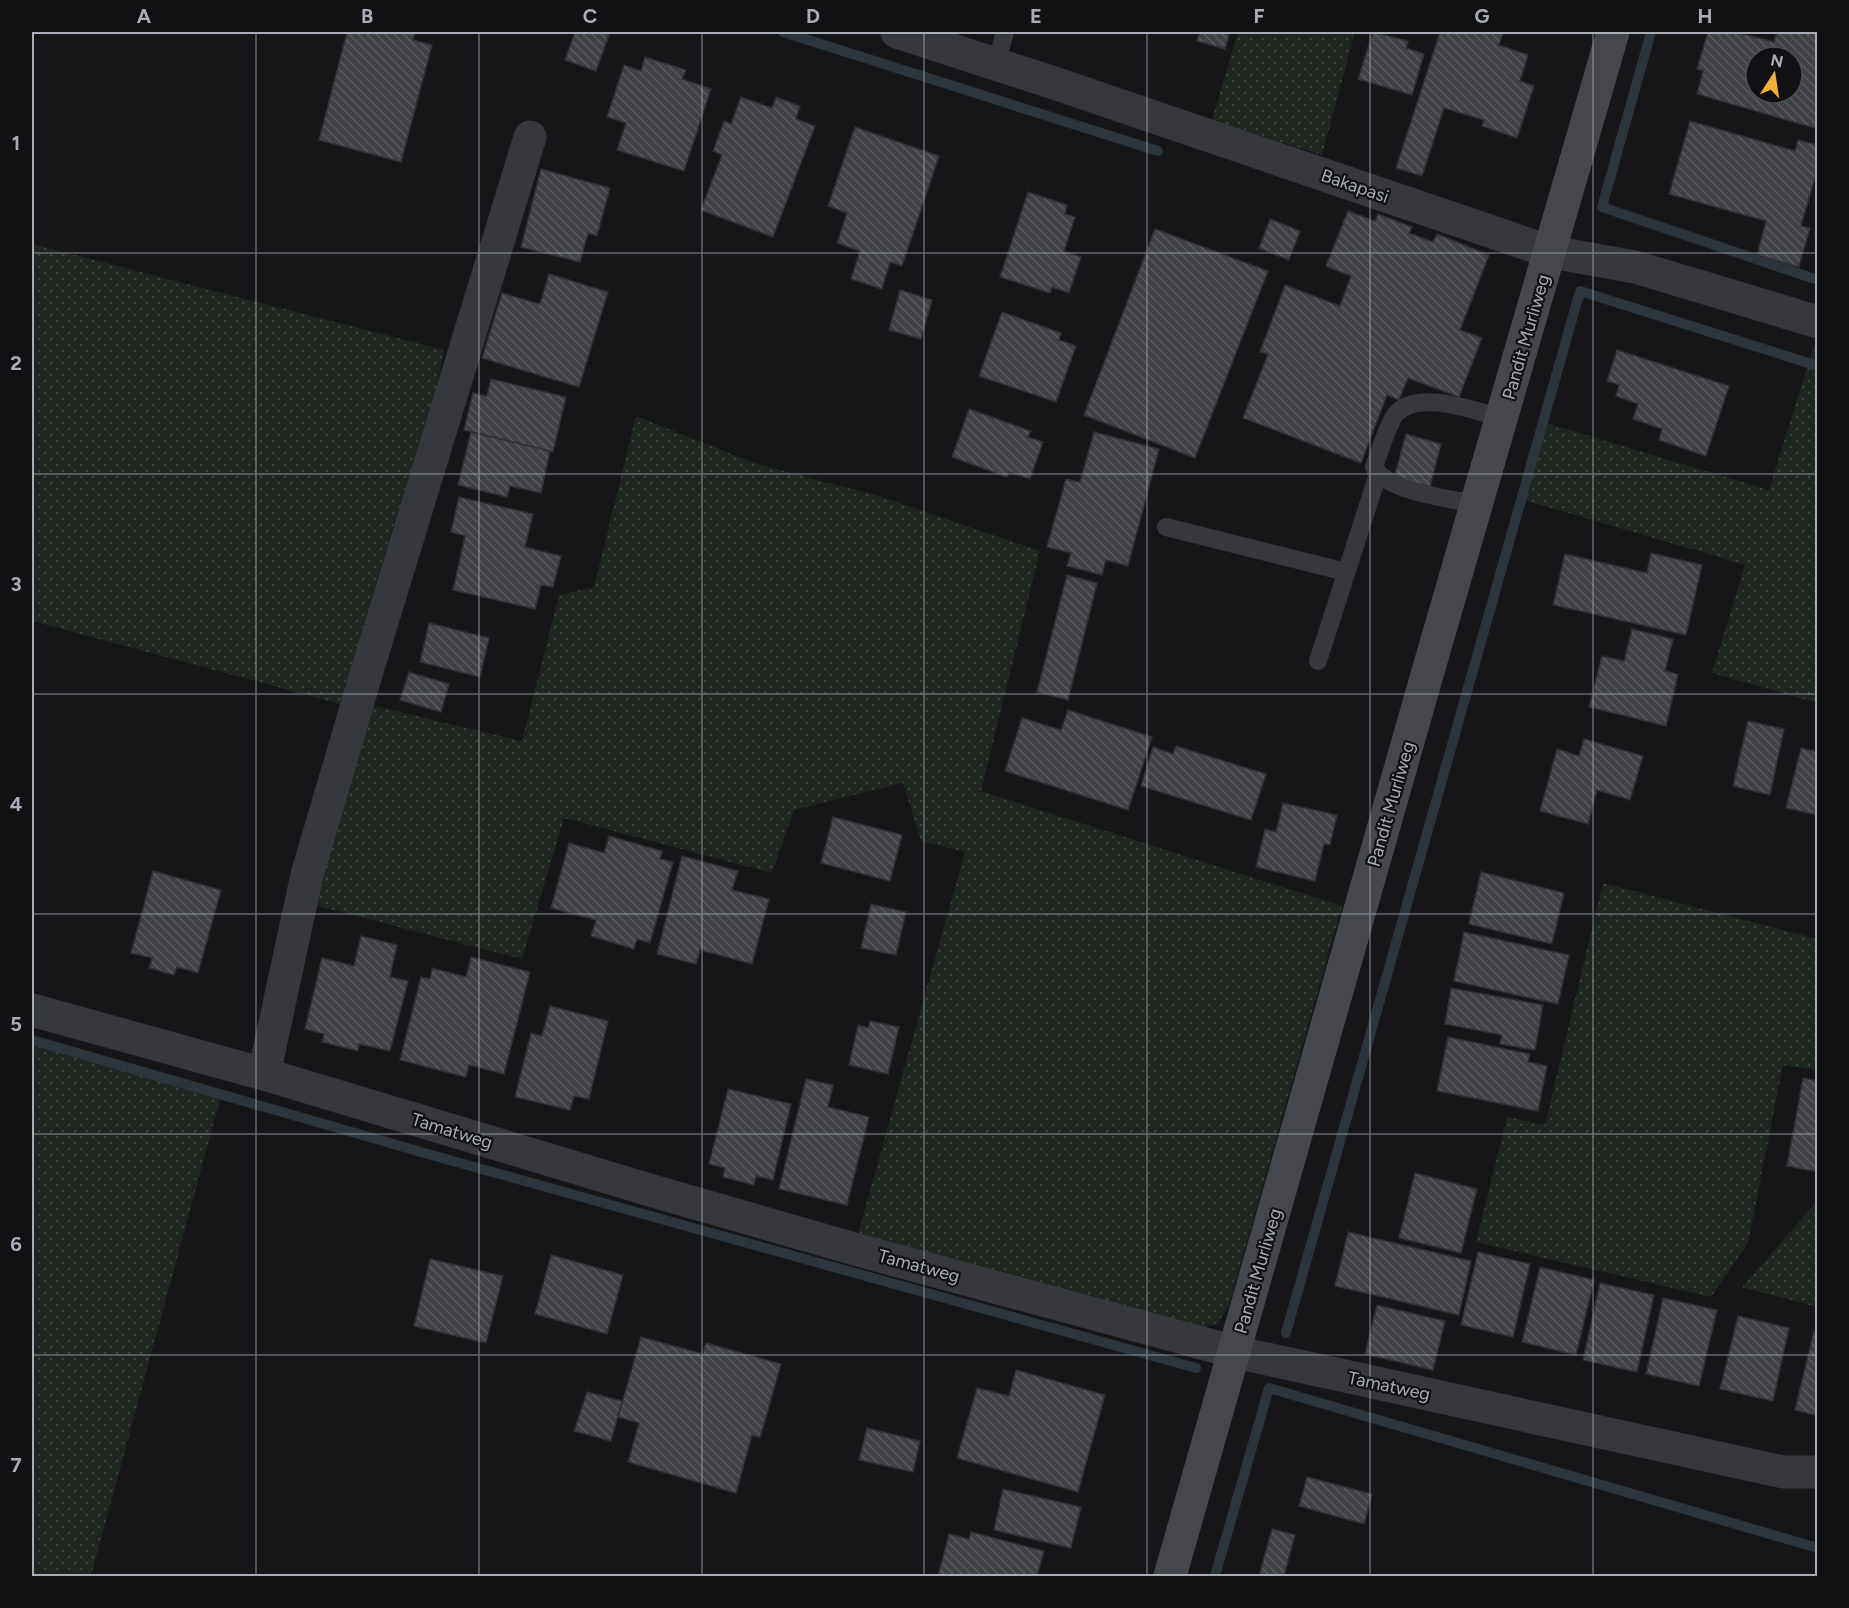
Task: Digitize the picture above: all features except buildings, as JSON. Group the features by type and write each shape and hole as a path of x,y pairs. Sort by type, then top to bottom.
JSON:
{"street":[{"name":"Bakapasi","path":"897,32 1551,252 1635,267 1818,322"},
{"name":"Pandit Murliweg","path":"1170,1576 1613,32"},
{"path":"264,1074 307,875 530,137"},
{"name":"Tamatweg","path":"32,1010 264,1074 858,1250 1235,1352 1783,1473 1818,1472"}],"lane":[{"path":"996,64 1005,32"},
{"path":"1477,504 1387,482 1374,467 1394,416 1406,406 1414,403 1451,404 1502,418"},
{"path":"1318,661 1378,474"},
{"path":"1166,527 1346,572"}],"shaded area":[{"path":"1238,32 1355,32 1322,155 1212,120"},
{"path":"32,244 444,350 433,406 393,527 340,704 32,621"},
{"path":"1816,339 1818,339 1817,703 1712,673 1745,565 1521,499 1543,422 1769,490"},
{"path":"636,416 754,463 882,497 1040,551 981,791 1342,906 1229,1305 1218,1323 1202,1328 857,1237 965,852 921,841 903,783 794,810 772,873 564,818 522,959 310,904 366,704 522,741 559,595 594,587"},
{"path":"1603,883 1817,939 1817,1070 1783,1065 1748,1243 1711,1297 1476,1242 1507,1117 1545,1125"},
{"path":"32,1040 221,1096 91,1576 32,1576"},
{"path":"1817,1201 1817,1307 1742,1287"}],"waterway":[{"path":"783,32 1158,151"},
{"path":"1651,32 1602,207 1818,280"},
{"path":"1286,1333 1580,291 1818,366"},
{"path":"32,1040 435,1156 1196,1368"},
{"path":"1215,1576 1269,1388 1818,1548"}]}
